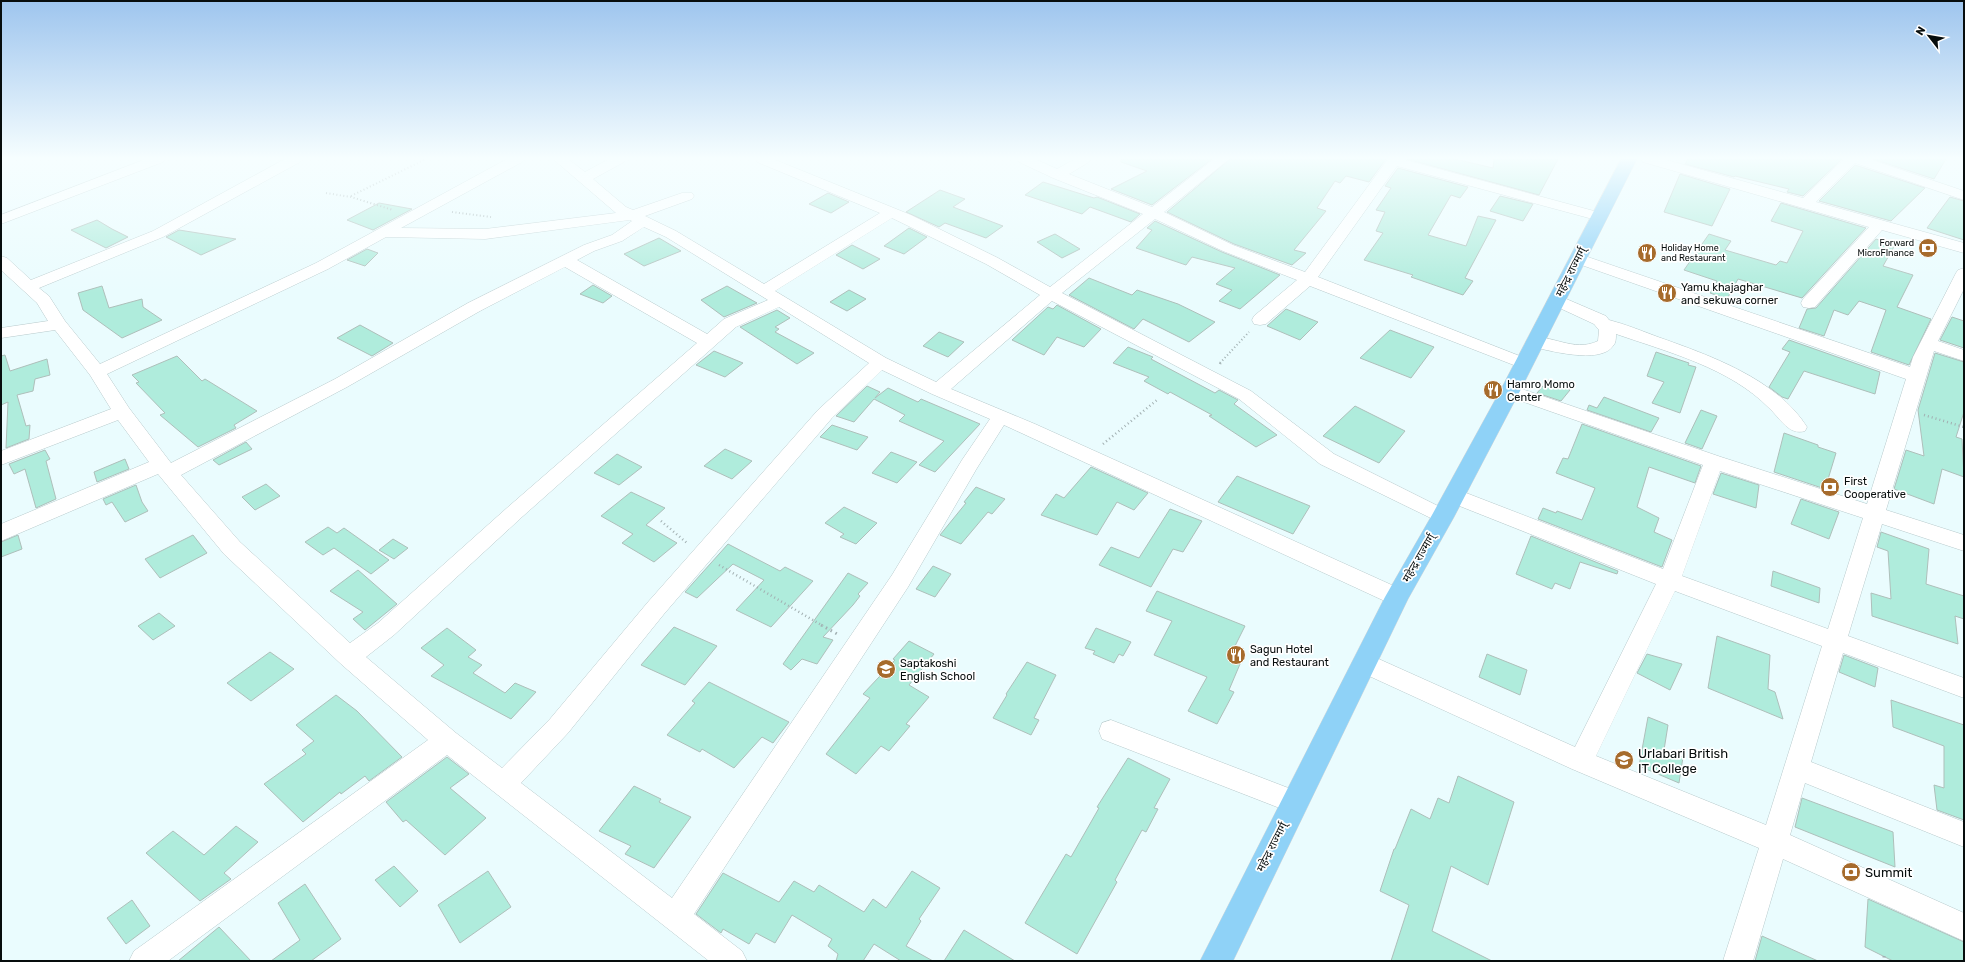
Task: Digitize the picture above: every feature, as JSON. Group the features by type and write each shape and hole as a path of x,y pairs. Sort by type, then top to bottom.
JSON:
{"highway":[{"name":"महेन्द्र राज्मार्ग्","path":"1216,961 1397,597 1443,517 1607,204"}],"street":[{"path":"1,220 42,204"},
{"path":"29,286 158,234 213,204"},
{"path":"97,372 322,266 433,204"},
{"path":"614,204 621,210 671,234 880,362 938,390 1088,455 1397,597"},
{"path":"383,232 485,234 637,218 669,204"},
{"path":"871,204 992,261 1051,294 1245,394 1327,460 1443,517"},
{"path":"1131,204 1152,212 1228,248 1524,364"},
{"path":"938,390 1051,294 1163,204"},
{"path":"1260,320 1308,279 1362,204"},
{"path":"1553,204 1600,217"},
{"path":"1809,204 1964,248"},
{"path":"349,657 386,629 515,512 730,324 891,212"},
{"path":"1,533 165,469 341,383 474,307 589,248 617,238 637,218"},
{"path":"1809,303 1879,225"},
{"path":"1579,259 1917,376"},
{"path":"566,260 709,342"},
{"path":"1,261 43,300 59,324 97,372 122,412 165,469 232,548 349,657 447,741 732,961"},
{"path":"1738,961 1922,357 1964,273"},
{"path":"1557,300 1584,312 1605,324 1683,353 1738,376 1762,391 1798,427"},
{"path":"1,333 59,324"},
{"path":"1535,342 1572,350 1598,349 1606,344 1608,330 1605,324"},
{"path":"1929,344 1964,356"},
{"path":"503,784 559,726 702,555 825,414 880,362"},
{"path":"1510,391 1714,462 1964,543"},
{"path":"1,458 122,412"},
{"path":"676,917 747,808 900,581 968,465 1001,416"},
{"path":"1582,761 1668,580 1714,462"},
{"path":"1454,496 1668,580 1964,688"},
{"path":"1364,663 1582,761 1775,842 1964,927"},
{"path":"1110,731 1295,802"},
{"path":"144,961 447,741"},
{"path":"1797,768 1964,835"}],"path":[{"path":"382,204 418,212 493,217"},
{"path":"1209,376 1260,320"},
{"path":"1088,455 1157,400"},
{"path":"1906,410 1964,428"},
{"path":"661,521 702,555 857,645"}],"building":[{"path":"377,204 412,209 373,230 347,220"},
{"path":"809,204 846,204 831,213"},
{"path":"919,204 958,204 953,207 1003,226 986,238 945,223 939,227 906,212"},
{"path":"1052,204 1114,204 1140,214 1131,222 1090,207 1082,214"},
{"path":"1177,204 1320,204 1317,208 1326,211 1294,250 1306,253 1292,265 1234,244 1167,212"},
{"path":"1380,204 1446,204 1428,235 1466,246 1478,216 1496,220 1465,278 1473,281 1463,295 1411,277 1413,275 1364,260 1383,233 1376,231 1385,212 1376,210"},
{"path":"1495,204 1533,204 1523,221 1490,211"},
{"path":"1667,204 1723,204 1712,226 1664,212"},
{"path":"1781,204 1784,204 1866,228 1802,298 1738,279 1727,299 1710,293 1717,281 1684,270 1709,234 1731,241 1725,250 1776,265 1780,261 1787,263 1803,231 1771,221"},
{"path":"1829,204 1909,204 1891,221"},
{"path":"1945,204 1964,204 1964,240 1927,228"},
{"path":"97,220 128,237 106,248 71,230"},
{"path":"1155,221 1222,252 1280,275 1240,309 1219,301 1232,290 1216,284 1235,268 1192,257 1186,265 1136,248 1152,230 1147,228"},
{"path":"909,228 927,237 904,254 884,246"},
{"path":"179,230 236,239 201,255 166,237"},
{"path":"1055,234 1080,249 1062,258 1037,242"},
{"path":"659,238 681,251 644,266 624,254"},
{"path":"1876,239 1895,245 1883,266 1913,275 1897,307 1931,319 1909,365 1871,352 1886,310 1859,301 1848,315 1834,310 1824,336 1799,328 1807,309 1816,308"},
{"path":"852,245 880,259 863,269 836,255"},
{"path":"367,249 378,253 365,266 347,260"},
{"path":"1089,278 1132,295 1137,290 1178,304 1215,322 1189,342 1143,319 1134,329 1069,295"},
{"path":"593,285 612,296 603,303 580,294"},
{"path":"102,286 109,308 142,299 143,307 162,320 122,338 83,310 78,293"},
{"path":"727,286 757,303 724,317 701,300"},
{"path":"849,290 866,299 847,311 830,302"},
{"path":"1057,305 1101,329 1084,347 1057,337 1044,355 1012,340 1048,307 1053,309"},
{"path":"1286,309 1318,322 1300,340 1267,326"},
{"path":"777,310 790,318 775,327 779,329 775,332 814,353 797,364 740,327"},
{"path":"1952,317 1964,321 1964,348 1940,340"},
{"path":"360,325 393,343 372,356 337,338"},
{"path":"1390,330 1434,347 1411,378 1360,358"},
{"path":"939,332 964,342 948,357 923,346"},
{"path":"1789,340 1880,372 1875,394 1804,371 1788,399 1782,397 1769,387 1790,352 1782,349"},
{"path":"1128,347 1153,357 1151,359 1215,393 1219,390 1238,400 1234,404 1277,435 1256,447 1209,416 1212,415 1170,392 1168,394 1144,381 1149,377 1113,363"},
{"path":"714,351 743,363 725,377 696,365"},
{"path":"1656,352 1689,363 1688,365 1696,367 1680,413 1652,403 1664,382 1647,376"},
{"path":"1935,353 1964,362 1964,412 1956,437 1962,439 1964,477 1942,469 1934,504 1894,489 1906,450 1924,456 1918,410"},
{"path":"5,355 10,371 47,359 50,375 35,379 33,391 17,395 26,426 30,425 29,439 6,448 8,402 1,405 1,356"},
{"path":"177,356 202,381 205,379 257,411 234,425 236,428 198,447 160,415 165,413 136,383 139,382 132,375"},
{"path":"1548,380 1570,390 1561,401 1537,393"},
{"path":"867,386 880,392 875,398 888,388 918,402 921,399 980,424 935,472 919,465 944,441 899,421 905,415 874,399 854,422 836,416"},
{"path":"1604,397 1659,418 1651,432 1587,410 1589,405 1597,408"},
{"path":"1355,406 1405,431 1379,463 1323,436"},
{"path":"1701,410 1717,416 1702,449 1685,443"},
{"path":"1582,424 1701,466 1695,483 1649,467 1637,507 1659,518 1654,532 1672,540 1662,567 1538,519 1543,508 1556,513 1557,511 1582,520 1595,488 1556,473 1563,458 1568,459"},
{"path":"832,425 868,437 857,450 820,437"},
{"path":"1784,433 1836,453 1825,489 1774,472"},
{"path":"246,442 252,449 219,465 213,460"},
{"path":"725,449 752,461 732,479 704,466"},
{"path":"45,450 50,459 46,461 56,499 36,508 25,469 14,474 9,464"},
{"path":"891,452 917,462 897,483 872,473"},
{"path":"617,454 642,467 619,485 594,473"},
{"path":"125,459 129,469 97,482 94,472"},
{"path":"1091,467 1148,493 1134,510 1117,502 1097,535 1041,515 1056,494 1064,498"},
{"path":"1721,473 1759,485 1756,508 1713,494"},
{"path":"1237,476 1310,506 1293,534 1218,502"},
{"path":"266,484 280,496 255,510 242,497"},
{"path":"136,485 142,502 148,511 125,522 112,502 106,505 103,499"},
{"path":"976,487 1005,499 992,514 988,512 961,544 940,535 966,503 964,502"},
{"path":"631,492 665,508 646,525 677,543 654,562 622,543 633,534 601,516"},
{"path":"1801,499 1839,512 1829,539 1791,524"},
{"path":"844,507 877,523 856,544 840,537 844,534 825,523"},
{"path":"1170,509 1202,521 1183,552 1173,549 1151,587 1099,565 1111,547 1139,558"},
{"path":"328,527 337,533 344,528 389,560 371,574 334,548 323,555 305,542"},
{"path":"1881,532 1929,549 1926,584 1964,596 1964,619 1955,616 1958,644 1872,616 1871,593 1891,599 1888,551 1877,547"},
{"path":"18,535 22,549 1,557 1,542"},
{"path":"193,535 207,553 160,578 145,559"},
{"path":"1531,536 1618,571 1617,574 1580,562 1570,589 1555,583 1552,589 1516,574"},
{"path":"393,539 408,548 394,559 379,550"},
{"path":"728,544 780,571 785,567 813,581 771,627 736,610 764,580 733,564 697,598 685,592"},
{"path":"933,566 951,574 935,597 916,589"},
{"path":"358,570 397,604 365,630 353,619 363,612 330,591"},
{"path":"1773,571 1820,588 1819,603 1771,586"},
{"path":"848,573 868,583 858,594 860,596 853,605 823,637 833,640 817,664 802,659 791,670 783,664"},
{"path":"1157,591 1245,626 1228,660 1240,664 1229,690 1234,692 1217,724 1188,711 1207,677 1154,655 1172,621 1146,611"},
{"path":"159,613 175,626 153,640 138,626"},
{"path":"674,627 717,646 685,685 641,665"},
{"path":"447,628 476,650 468,657 482,665 473,673 505,693 515,683 536,692 511,719 431,676 444,665 421,648"},
{"path":"1096,628 1131,642 1123,656 1119,654 1114,663 1093,654 1095,651 1085,648"},
{"path":"1717,636 1770,655 1768,689 1775,692 1783,719 1708,688"},
{"path":"909,641 934,654 909,685 929,697 906,724 910,726 889,751 881,746 856,774 826,754 870,698 863,694 895,660 893,659"},
{"path":"270,652 294,669 251,701 227,683"},
{"path":"1487,654 1527,670 1520,695 1479,677"},
{"path":"1647,654 1682,664 1670,690 1637,673"},
{"path":"1844,655 1878,668 1875,687 1839,672"},
{"path":"1027,662 1056,675 1034,718 1039,720 1031,735 993,718 1007,695 1006,694"},
{"path":"709,682 789,722 773,743 762,737 734,768 702,749 700,752 667,735 695,703 692,701"},
{"path":"336,695 357,711 402,757 369,781 365,776 341,794 340,792 303,822 264,784 306,754 302,750 314,741 296,725"},
{"path":"1891,700 1964,725 1964,820 1937,810 1934,785 1944,788 1944,746 1893,727"},
{"path":"1648,717 1668,725 1664,750 1683,757 1679,783 1639,766"},
{"path":"447,757 469,774 450,788 486,818 445,855 406,820 403,822 386,802"},
{"path":"1128,758 1170,779 1154,808 1158,809 1146,832 1142,830 1115,880 1117,882 1077,954 1025,923 1066,854 1071,857 1099,808 1097,807"},
{"path":"1458,776 1514,802 1488,885 1451,866 1432,931 1492,961 1391,961 1409,905 1380,891 1394,849 1411,809 1430,819 1438,798 1449,803"},
{"path":"634,786 661,799 659,802 691,817 654,868 625,854 631,846 599,831"},
{"path":"1802,798 1893,832 1895,867 1795,827"},
{"path":"236,826 258,842 224,873 231,879 200,901 146,853 173,831 204,855"},
{"path":"394,866 418,891 400,907 375,880"},
{"path":"488,871 511,907 460,943 438,905"},
{"path":"912,871 940,888 919,919 921,921 906,946 933,961 901,961 874,944 863,961 836,961 838,954 828,946 832,939 792,915 775,943 756,933 749,944 723,929 721,933 696,914 723,873 779,902 794,881 814,892 819,885 864,912 873,899 886,908"},
{"path":"305,884 341,939 311,961 271,961 300,940 278,903"},
{"path":"1868,899 1964,942 1964,961 1893,961 1865,947"},
{"path":"132,900 150,926 126,944 107,918"},
{"path":"219,927 251,961 178,961"},
{"path":"964,930 1015,961 944,961"},
{"path":"1762,936 1818,961 1755,961"}],"place":[{"name":"Forward MicroFInance","path":"1928,248"},
{"name":"Holiday Home and Restaurant","path":"1647,253"},
{"name":"Yamu khajaghar and sekuwa corner","path":"1667,293"},
{"name":"Hamro Momo Center","path":"1493,390"},
{"name":"First Cooperative","path":"1830,487"},
{"name":"Sagun Hotel and Restaurant","path":"1236,655"},
{"name":"Saptakoshi English School","path":"886,669"},
{"name":"Urlabari British IT College","path":"1624,760"},
{"name":"Summit","path":"1851,872"}]}
